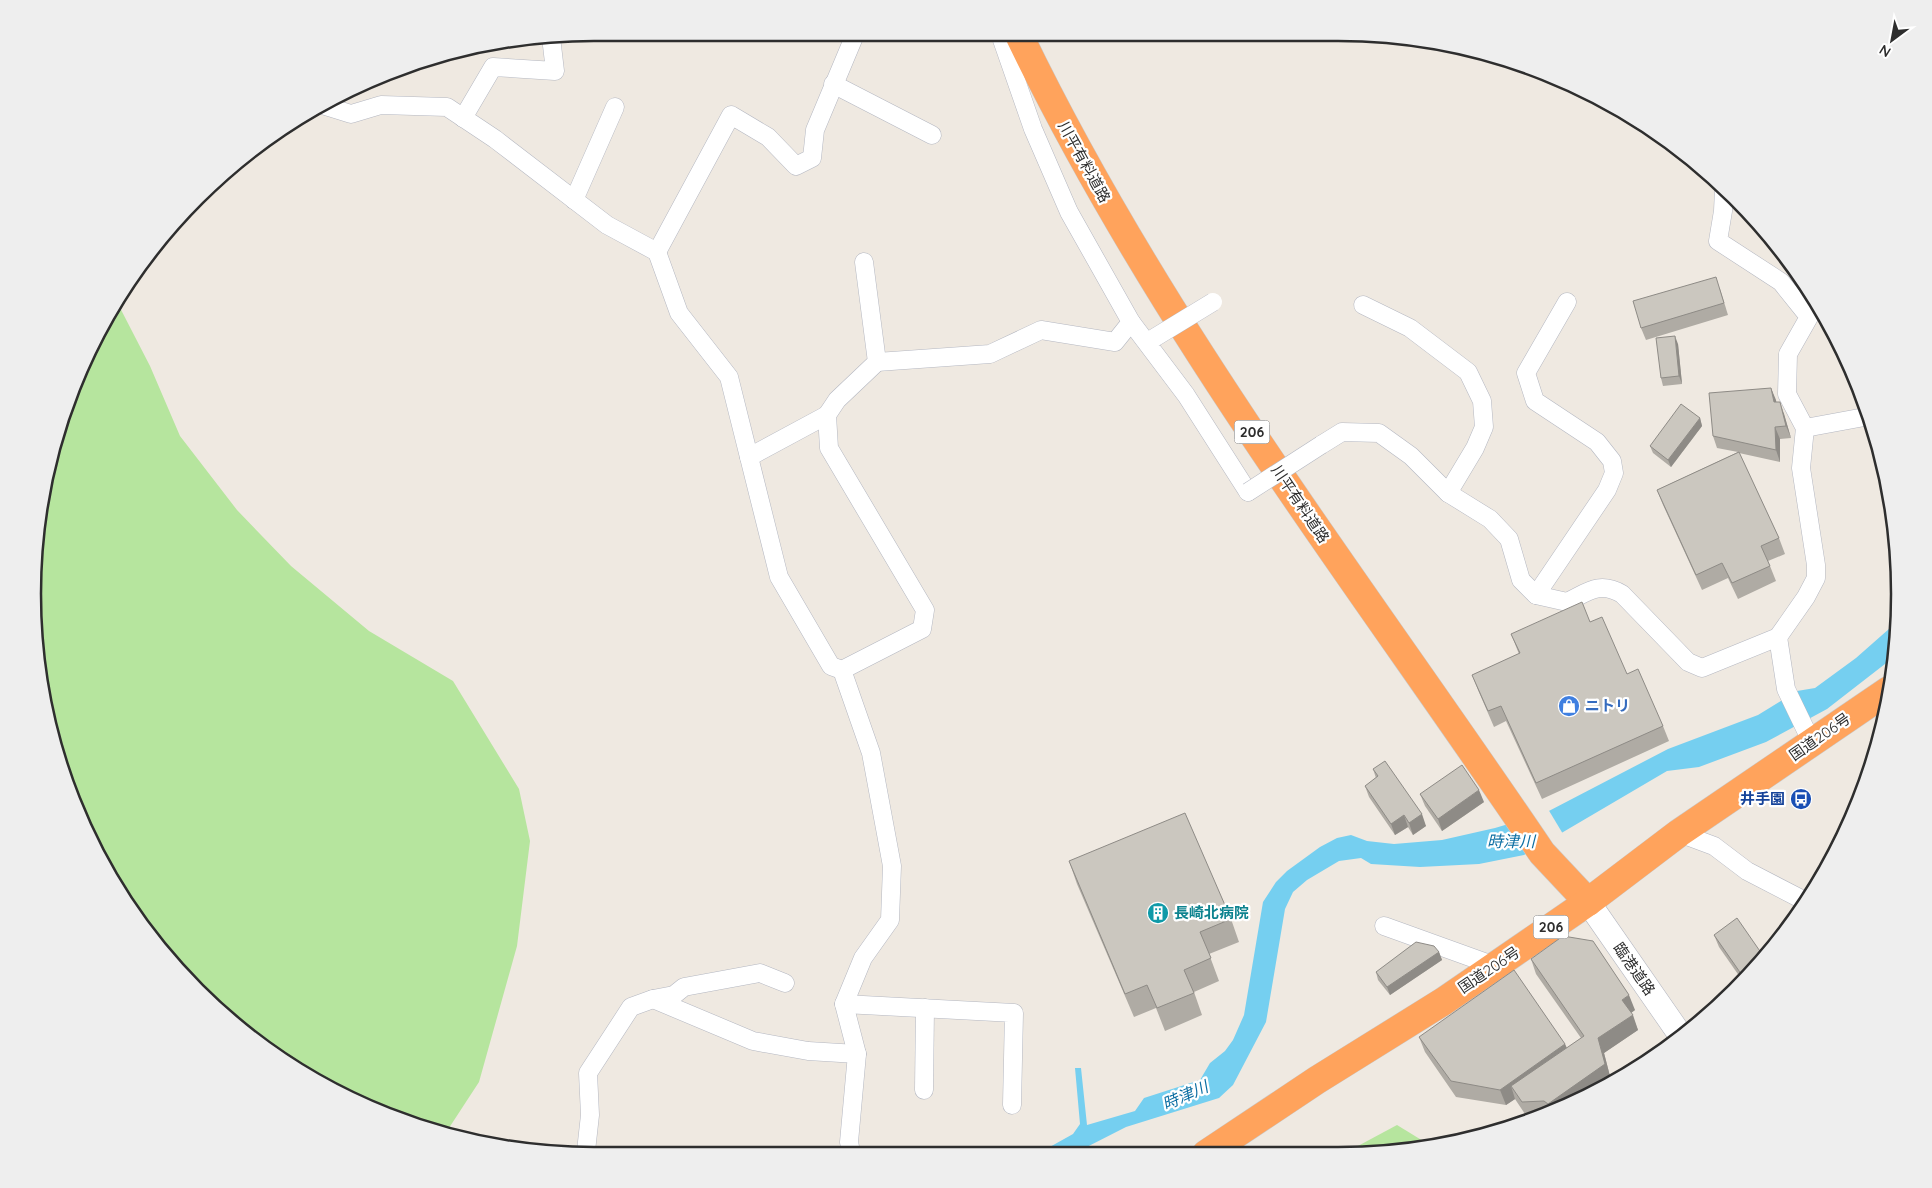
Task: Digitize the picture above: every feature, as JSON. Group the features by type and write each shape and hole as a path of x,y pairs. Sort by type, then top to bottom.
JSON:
{"highway":[{"name":"川平有料道路","path":"1022,41 1060,119 1160,292 1301,507 1519,808"},
{"name":"川平有料道路","path":"1036,41 1068,104 1135,221 1303,491 1547,850 1588,902"},
{"name":"国道206号","path":"1217,1147 1495,966 1588,902 1809,735 1881,694"}],"street":[{"path":"657,252 731,115 768,137 796,166 812,158 815,130 852,41"},
{"path":"1002,41 1033,129 1069,212 1131,322 1186,395 1248,492 1342,432 1379,433 1411,456 1448,493 1490,519 1509,539 1521,580 1536,594 1567,602 1597,588 1610,587 1622,594 1688,662 1702,668 1778,637 1806,597 1816,578 1816,565 1801,468 1805,428 1787,394 1788,354 1814,314"},
{"path":"464,118 493,67 556,71 552,43"},
{"path":"833,84 932,136"},
{"path":"331,108 352,114 381,105 447,107 495,139 606,226 657,252 679,312 729,377 779,577 831,666 842,670 922,629 925,610 829,448 827,415"},
{"path":"574,200 615,107"},
{"path":"1724,198 1718,241 1781,282 1813,311"},
{"path":"864,262 877,362"},
{"path":"1154,338 1213,302"},
{"path":"1536,594 1607,490 1614,473 1612,460 1596,442 1535,401 1526,374 1566,302"},
{"path":"1364,305 1410,328 1468,372 1482,401 1484,427 1475,448 1448,493"},
{"path":"749,456 827,415 837,400 877,362 990,354 1041,330 1115,342 1131,322"},
{"path":"1805,428 1861,418"},
{"path":"1778,637 1786,689 1809,735"},
{"path":"842,670 871,753 892,866 890,920 863,958 844,1004 857,1054 850,1147"},
{"path":"1679,833 1714,846 1747,872 1800,898"},
{"name":"臨港道路","path":"1588,902 1677,1030"},
{"path":"1384,926 1495,966"},
{"path":"586,1147 590,1115 588,1073 631,1007 653,999 674,995 684,987 760,973 785,984"},
{"path":"653,999 753,1041 808,1051 857,1054"},
{"path":"844,1004 1014,1013 1012,1105"},
{"path":"924,1090 925,1008"}],"green space":[{"path":"121,309 150,366 180,436 237,510 291,566 369,631 453,681 519,789 530,841 517,946 479,1082 449,1127 382,1105 318,1073 287,1054 230,1010 178,958 134,901 115,870 83,806 60,737 46,666 42,630 42,558 52,486 71,416 83,382"},
{"path":"1397,1125 1422,1140 1374,1146 1357,1146"}],"water":[{"name":"時津川","path":"1890,628 1886,663 1827,709 1766,742 1699,767 1667,771 1524,855 1479,864 1420,867 1371,864 1361,858 1339,861 1307,880 1293,892 1285,909 1266,1022 1233,1085 1219,1098 1126,1127 1087,1147 1050,1147 1073,1134 1080,1124 1075,1068 1081,1068 1087,1125 1135,1111 1144,1098 1200,1080 1210,1063 1225,1051 1233,1040 1244,1015 1263,902 1276,882 1287,871 1320,847 1337,838 1351,835 1367,841 1394,844 1442,840 1495,828 1545,813 1668,749 1758,715 1797,691 1815,688 1856,658"}],"pier":[{"path":"1548,809 1563,834 1527,856 1504,822"}],"building":[{"path":"1716,277 1724,303 1641,328 1633,301"},
{"path":"1675,336 1679,376 1661,378 1656,338"},
{"path":"1771,388 1774,402 1780,402 1786,426 1775,427 1776,450 1713,436 1709,393"},
{"path":"1681,404 1700,418 1668,460 1650,446"},
{"path":"1739,452 1779,538 1761,546 1770,566 1732,583 1722,563 1696,575 1657,490"},
{"name":"ニトリ","path":"1582,602 1590,622 1602,617 1627,674 1638,669 1663,726 1536,783 1501,706 1488,711 1472,675 1520,653 1511,634"},
{"path":"1385,761 1422,814 1409,823 1404,815 1391,824 1365,786 1378,776 1373,769"},
{"path":"1462,765 1479,790 1438,819 1420,794"},
{"name":"長崎北病院","path":"1185,813 1231,919 1200,932 1211,958 1184,970 1194,993 1157,1008 1147,985 1125,994 1069,861"},
{"path":"1737,918 1760,951 1740,973 1714,935"},
{"path":"1563,936 1593,941 1629,995 1622,1000 1633,1015 1598,1038 1605,1064 1548,1104 1544,1101 1522,1102 1511,1086 1584,1036 1531,959"},
{"path":"1416,942 1434,946 1439,952 1387,987 1376,972"},
{"path":"1514,970 1565,1044 1500,1090 1451,1081 1419,1037"}],"place":[{"name":"ニトリ","path":"1569,706"},
{"name":"井手園","path":"1801,799"},
{"name":"長崎北病院","path":"1158,913"}]}
